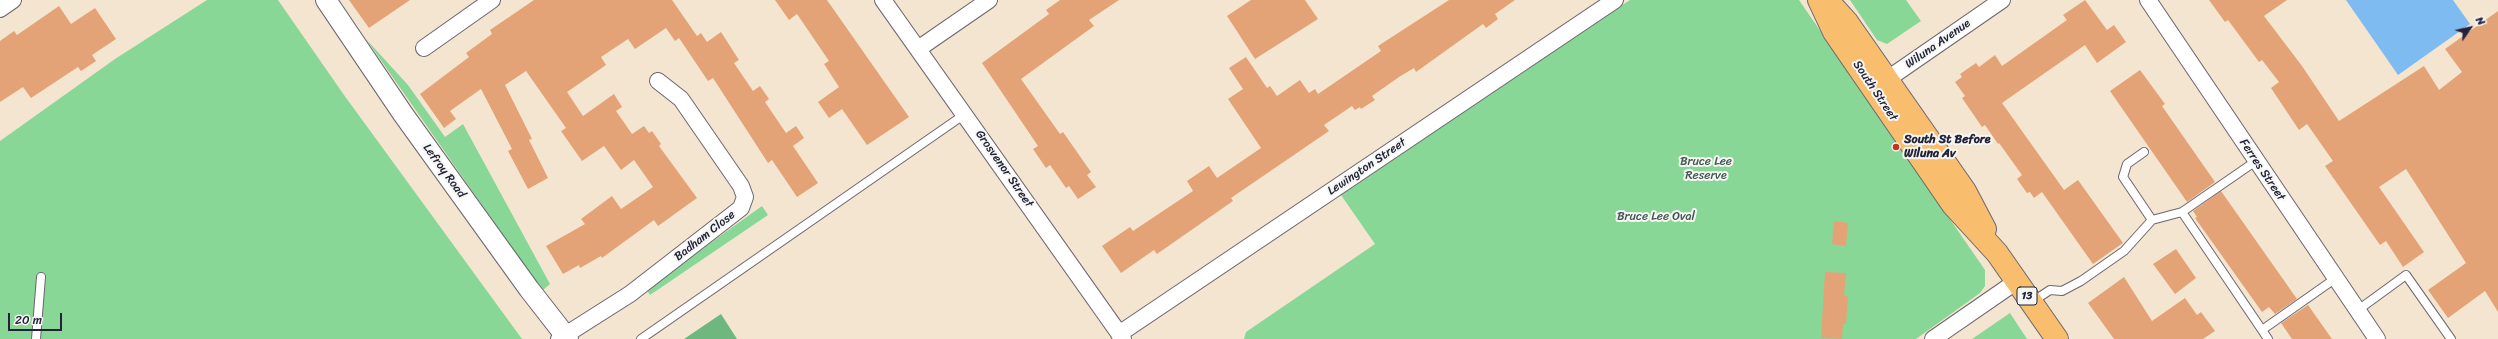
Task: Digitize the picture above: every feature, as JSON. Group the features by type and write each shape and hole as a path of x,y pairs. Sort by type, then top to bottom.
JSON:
{"main road":[{"name":"South Street","path":"1819,0 1834,32 1880,84 1966,191 1997,253 2057,339"},
{"name":"South Street","path":"1827,0 1847,22 1880,84"}],"street":[{"path":"0,9 13,0"},
{"name":"Lefroy Road","path":"314,0 561,338"},
{"name":"Lefroy Road","path":"326,0 403,114 561,338"},
{"path":"424,48 492,0"},
{"name":"Grosvenor Street","path":"883,0 1121,336"},
{"path":"918,49 989,0"},
{"name":"Lewington Street","path":"1121,336 1615,0"},
{"name":"Wiluna Avenue","path":"1880,84 2002,0"},
{"name":"Ferres Street","path":"2148,0 2377,339"},
{"name":"Badham Close","path":"561,338 630,294 741,208 745,197 741,186 681,99 658,82"},
{"path":"1933,339 2017,281"}],"lane":[{"path":"641,339 965,114"},
{"path":"2144,152 2127,164 2123,177 2152,220"},
{"path":"2032,302 2050,290 2062,291 2081,281 2124,250 2152,220 2182,212 2256,161"},
{"path":"2182,212 2268,339"},
{"path":"2358,310 2406,275 2451,339"},
{"path":"36,339 41,277"},
{"path":"2262,330 2336,278"}],"green space":[{"path":"207,0 278,0 344,95 522,339 0,339 0,141 115,59"},
{"name":"Bruce Lee Reserve","path":"1630,0 1799,0 1985,270 1985,286 1980,293 1916,339 1244,339 1246,332 1375,244 1341,195"},
{"path":"1850,0 1906,0 1921,21 1887,44 1877,40"},
{"path":"366,39 408,85 445,137 463,124 550,284 542,291"},
{"path":"762,206 768,215 650,295 646,289"},
{"path":"2010,313 2027,339 1972,339"},
{"path":"721,314 737,339 684,339"}],"water":[{"path":"2346,0 2453,0 2470,24 2398,75"}],"building":[{"path":"349,0 410,0 369,28"},
{"path":"534,0 672,0 697,36 701,33 707,42 721,32 739,60 734,63 753,91 760,86 769,99 765,102 786,133 796,126 804,138 793,146 818,183 797,197 772,160 768,163 713,78 708,81 679,38 675,41 666,28 635,49 628,39 601,57 606,65 567,92 583,116 614,94 622,107 616,111 632,134 644,126 649,133 652,131 661,144 659,146 697,198 658,226 654,220 602,258 601,256 580,268 579,265 563,274 546,246 585,224 581,219 612,196 621,209 653,187 634,160 621,170 604,146 582,161 561,131 566,128 526,71 505,85 532,139 529,140 548,178 528,189 508,151 512,149 481,89 450,111 456,119 444,128 420,94 469,57 466,53 492,34 490,30"},
{"path":"775,0 827,0 909,117 867,145 842,109 829,118 818,102 839,87 824,64 829,61 797,14 789,20"},
{"path":"1060,0 1119,0 1089,20 1094,26 1021,79 1060,134 1063,132 1091,172 1087,175 1096,187 1078,199 1069,186 1066,188 1050,165 1046,168 1033,149 1038,146 982,63 1049,14 1046,10"},
{"path":"1251,0 1305,0 1318,19 1255,59 1227,16"},
{"path":"1449,0 1515,0 1495,14 1498,19 1486,28 1483,24 1416,72 1414,68 1399,77 1372,96 1375,100 1361,109 1360,107 1355,110 1352,106 1324,125 1329,131 1231,198 1233,201 1157,254 1154,250 1121,273 1102,246 1130,227 1133,231 1193,191 1187,181 1209,166 1217,178 1261,148 1228,99 1243,89 1229,68 1246,57 1267,88 1270,86 1277,96 1300,80 1309,93 1315,89 1318,94 1381,51 1378,46"},
{"path":"2085,0 2107,30 2114,25 2126,42 2097,63 2085,45 2002,103 2064,190 2078,180 2123,243 2093,264 2042,192 2034,198 2030,192 2027,193 2017,179 2022,175 1985,125 1982,127 1962,98 1965,96 1955,82 1962,77 1960,74 1976,63 1979,67 1995,55 2002,66 2067,20 2063,15"},
{"path":"2209,0 2287,0 2264,16 2302,66 2339,121 2424,66 2439,90 2462,72 2445,49 2498,11 2498,312 2485,291 2448,318 2428,290 2466,263 2406,169 2379,187 2424,252 2403,267 2386,241 2380,245 2325,166 2333,161 2307,124 2299,130 2271,88 2279,82 2262,60 2259,62 2228,20 2225,22"},
{"path":"59,6 71,24 95,8 116,39 92,55 96,61 81,71 78,67 31,98 23,87 0,102 0,41 14,31 17,35"},
{"path":"2140,70 2165,104 2162,106 2215,182 2187,202 2110,91"},
{"path":"2221,191 2297,299 2275,314 2269,307 2262,312 2195,218 2197,217 2193,211"},
{"path":"1834,221 1848,223 1846,246 1832,244"},
{"path":"2176,249 2196,278 2175,294 2153,264"},
{"path":"1825,272 1846,273 1844,296 1848,296 1846,324 1843,324 1842,339 1821,338"},
{"path":"2124,277 2152,321 2185,298 2197,315 2201,312 2215,331 2203,339 2114,339 2088,303"},
{"path":"2308,305 2332,339 2292,339 2281,323"}],"place":[{"name":"South St Before Wiluna Av","path":"1896,147"}],"park label":[{"name":"Bruce Lee Oval","path":"1656,217"}]}
